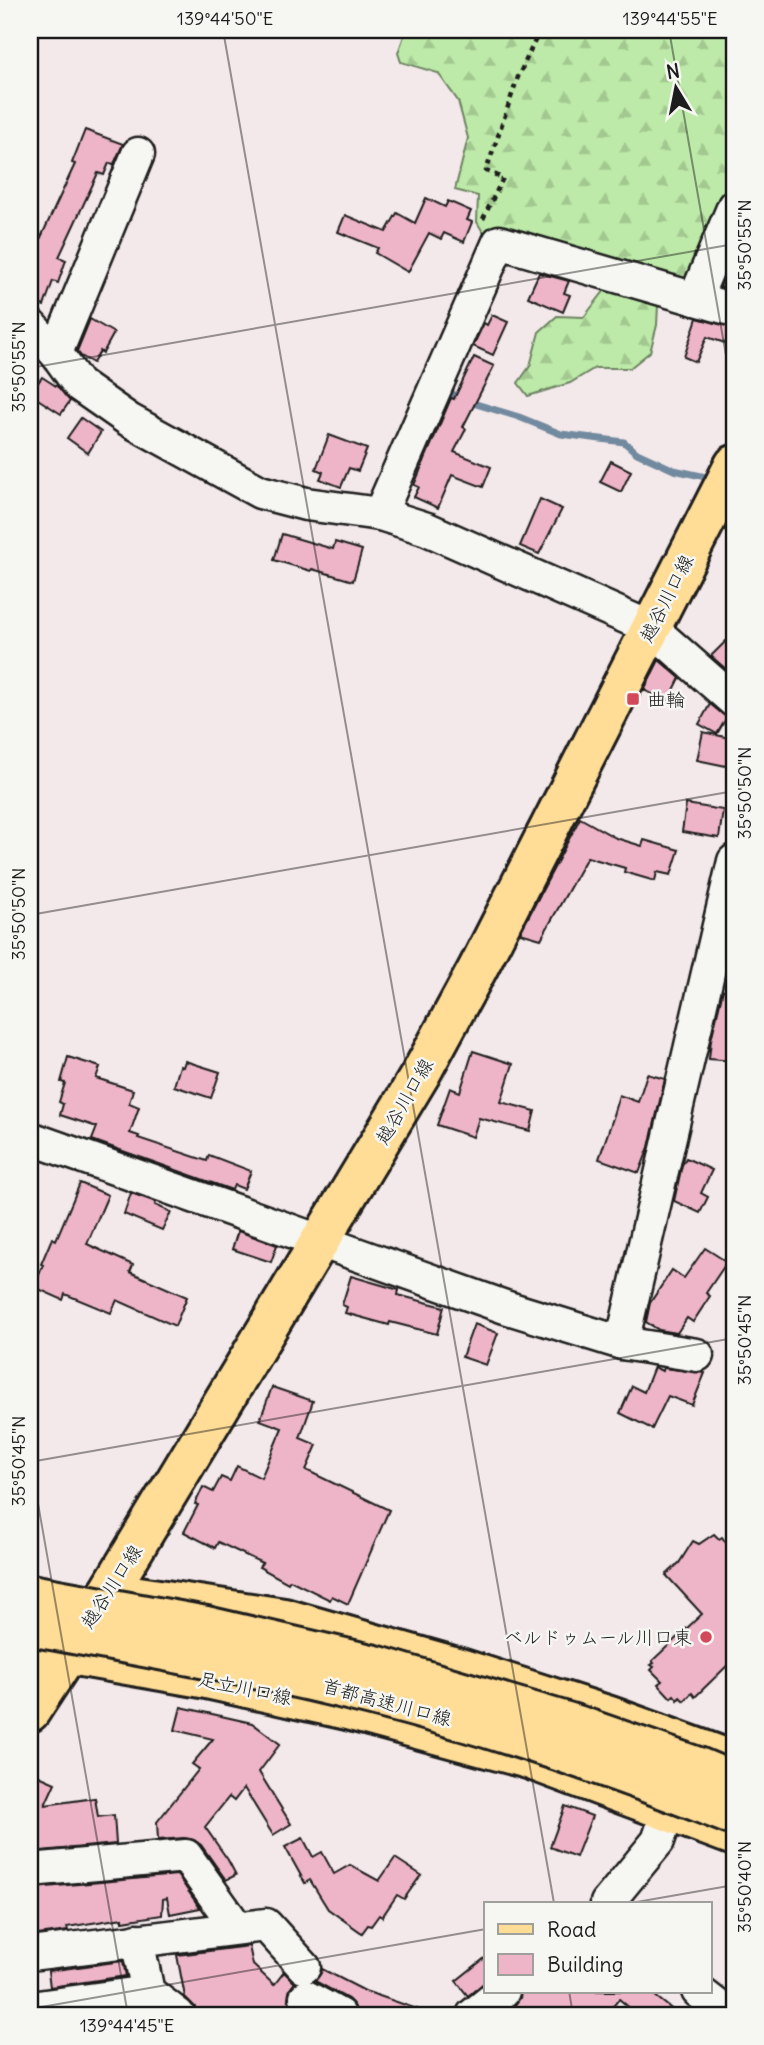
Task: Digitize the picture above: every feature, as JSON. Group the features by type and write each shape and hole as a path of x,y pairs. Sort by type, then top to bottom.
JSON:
{"main road":[{"name":"越谷川口線","path":"30,1712 48,1651 109,1591 420,1075 478,968 734,465"},
{"path":"30,1578 284,1618 460,1668 598,1712 734,1761"},
{"name":"首都高速川口線","path":"30,1594 206,1626 375,1665 577,1725 734,1782"},
{"name":"首都高速川口線","path":"30,1626 257,1670 374,1696 541,1744 734,1816"},
{"name":"足立川口線","path":"48,1651 202,1678 347,1710 528,1759 734,1836"}],"street":[{"path":"56,353 138,154"},
{"path":"695,299 734,206"},
{"path":"380,514 499,242 734,310"},
{"path":"30,325 56,353 79,385 129,420 260,492 306,504 380,514 427,529 651,628 734,701"},
{"path":"622,1343 728,916 734,861"},
{"path":"30,1138 505,1307 622,1343 697,1355"},
{"path":"608,1902 658,1841 668,1812"},
{"path":"30,1870 186,1856 237,1928"},
{"path":"30,1954 266,1925 305,1982 339,2015"},
{"path":"138,1940 148,1992 178,2015"},
{"path":"30,2008 148,1992"},
{"path":"473,2015 500,1993"},
{"path":"701,1993 729,2015"}],"path":[{"path":"499,242 477,232 503,178 486,171 518,76 540,30"}],"green space":[{"path":"406,30 734,30 734,201 695,282 658,305 657,325 650,352 630,368 595,368 570,383 528,396 518,383 530,366 539,332 557,316 584,317 608,286 512,235 483,232 477,222 478,196 455,190 468,138 458,101 438,73 401,62 398,53"}],"building":[{"path":"85,130 123,144 114,164 109,163 104,175 98,173 59,257 66,260 58,283 53,281 44,306 30,301 30,261 75,164 72,163"},
{"path":"426,198 445,207 448,201 471,211 467,220 472,222 464,242 444,233 441,239 429,233 408,272 375,253 378,248 338,232 345,215 386,232 397,213 415,223"},
{"path":"734,253 734,278 729,289 720,287"},
{"path":"539,273 569,281 564,293 570,295 563,312 528,297"},
{"path":"492,315 508,322 493,355 473,346 484,323 487,325"},
{"path":"697,318 734,328 734,346 707,337 696,362 684,357"},
{"path":"90,319 114,333 103,353 100,351 93,363 77,351"},
{"path":"474,357 494,366 463,427 466,429 454,452 491,467 483,487 452,475 438,508 414,497 419,487 414,485 451,398 454,399"},
{"path":"42,377 59,388 70,401 61,414 30,394"},
{"path":"81,418 101,432 88,453 67,438"},
{"path":"329,435 367,449 358,471 349,468 341,487 320,479 323,472 316,469"},
{"path":"611,461 631,471 621,492 600,482"},
{"path":"540,499 562,509 539,554 520,546"},
{"path":"282,534 333,549 335,542 362,550 353,581 274,560"},
{"path":"734,633 734,663 727,670 711,656"},
{"path":"659,660 680,678 668,702 644,690"},
{"path":"710,704 727,717 717,734 699,724"},
{"path":"703,732 734,739 731,767 697,760"},
{"path":"686,804 723,810 719,838 682,832"},
{"path":"580,818 616,838 642,846 644,840 679,850 671,875 657,872 655,881 624,872 625,868 587,857 541,939 520,933"},
{"path":"734,988 734,1061 709,1059 723,990"},
{"path":"473,1051 513,1064 501,1102 535,1111 530,1131 479,1118 473,1137 437,1125 450,1088 460,1092"},
{"path":"68,1057 100,1067 96,1078 133,1090 129,1103 139,1107 130,1133 207,1161 209,1155 251,1171 244,1189 234,1185 232,1190 92,1140 97,1127 60,1115 63,1104 59,1102 65,1083 61,1082"},
{"path":"185,1061 220,1072 211,1098 174,1086 180,1066 183,1067"},
{"path":"647,1074 665,1079 649,1147 639,1173 599,1159 619,1095 638,1102"},
{"path":"686,1158 712,1170 701,1193 708,1197 700,1213 674,1201"},
{"path":"80,1183 108,1195 87,1244 133,1265 130,1272 187,1297 175,1326 117,1300 111,1313 65,1294 63,1300 34,1287 52,1238 56,1240"},
{"path":"131,1193 156,1202 155,1205 171,1212 162,1230 124,1214"},
{"path":"238,1231 277,1245 271,1262 232,1249"},
{"path":"705,1248 727,1262 706,1293 710,1296 693,1322 687,1318 677,1333 659,1330 646,1322 650,1303 672,1270 684,1278"},
{"path":"351,1276 399,1290 398,1295 444,1307 437,1334 345,1313 347,1307 342,1305"},
{"path":"474,1324 498,1333 486,1365 462,1357"},
{"path":"654,1367 662,1371 663,1368 705,1373 692,1405 668,1396 652,1429 620,1413 632,1386 644,1392"},
{"path":"272,1387 313,1401 300,1438 317,1445 306,1470 389,1510 348,1604 332,1596 330,1600 290,1580 288,1583 259,1567 262,1563 218,1542 215,1548 184,1532 198,1505 195,1504 203,1487 213,1492 221,1477 230,1481 237,1466 261,1478 282,1428 260,1420"},
{"name":"ベルドゥムール川口東","path":"714,1534 719,1539 722,1537 734,1554 734,1659 695,1697 692,1693 684,1701 680,1697 678,1700 674,1695 671,1698 658,1684 662,1681 651,1670 654,1667 651,1665 654,1663 652,1661 702,1614 666,1575 679,1563 693,1541 699,1544"},
{"path":"181,1707 252,1723 280,1744 259,1772 291,1824 273,1835 244,1788 234,1801 229,1797 205,1827 236,1875 226,1880 201,1845 194,1840 158,1840 157,1822 199,1769 192,1764 213,1739 175,1730"},
{"path":"30,1772 55,1783 45,1805 95,1798 98,1817 114,1815 116,1844 30,1852"},
{"path":"565,1806 592,1816 576,1857 550,1847"},
{"path":"303,1838 313,1857 322,1852 334,1874 350,1865 379,1881 395,1858 421,1875 404,1899 397,1895 382,1917 379,1915 362,1933 328,1909 310,1880 305,1883 285,1847"},
{"path":"177,1875 200,1908 170,1914 167,1898 163,1899 162,1915 123,1921 123,1918 67,1927 68,1931 30,1936 30,1903 38,1902 35,1888"},
{"path":"249,1946 253,1965 274,1985 284,1972 295,1983 288,1998 291,2007 301,2015 196,2015 195,2007 185,1997 177,1955"},
{"path":"484,1959 484,1983 468,1996 456,1981"},
{"path":"123,1961 126,1976 50,1987 48,1971"},
{"path":"322,1969 365,1991 426,2012 425,2015 365,2015 356,2011 348,1999 315,1981"},
{"path":"521,1993 652,1993 679,2015 638,2015 619,1999 606,2015 502,2015 520,1998"}],"waterway":[{"path":"445,390 466,401 519,417 561,434 624,442 637,453 674,470 713,480"}],"place":[{"name":"曲輪","path":"633,699"},
{"name":"ベルドゥムール川口東","path":"706,1637"}]}
